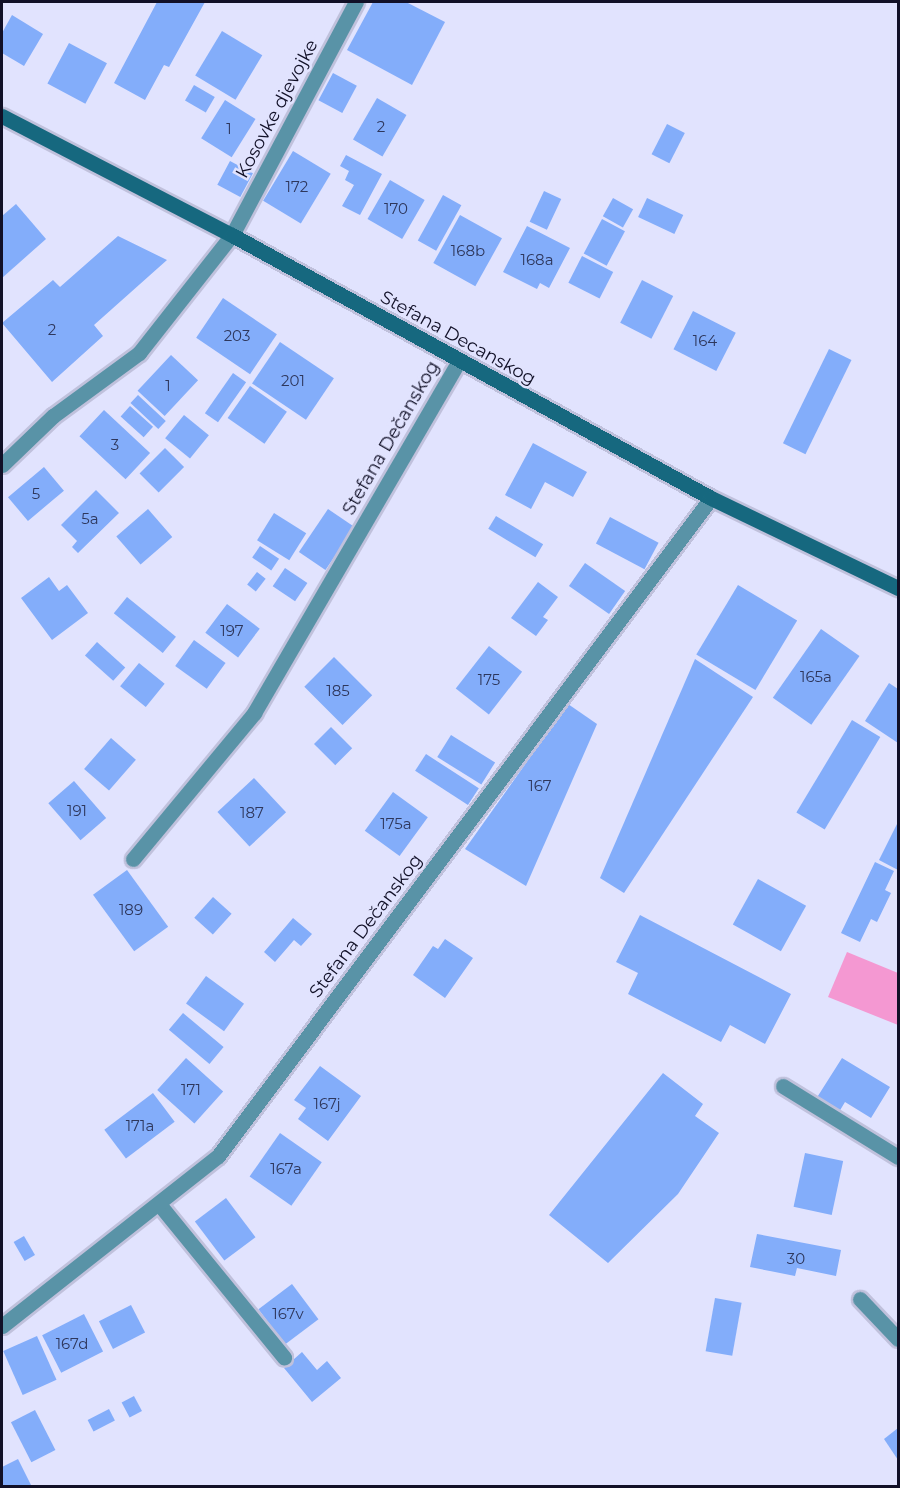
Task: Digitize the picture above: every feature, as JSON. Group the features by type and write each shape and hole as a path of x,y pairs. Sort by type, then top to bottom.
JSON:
{"main road":[{"name":"Stefana Decanskog","path":"2,116 232,235 711,498 898,588"}],"street":[{"name":"Kosovke djevojke","path":"2,465 53,416 139,353 232,235 356,2"},
{"name":"Stefana Dečanskog","path":"133,859 254,713 459,361"},
{"name":"Stefana Dečanskog","path":"2,1326 218,1156 711,498"},
{"path":"783,1086 898,1157"},
{"path":"159,1204 284,1357"},
{"path":"860,1299 898,1339"}],"shaded area":[{"path":"847,952 898,973 898,1025 828,997"}],"building":[{"path":"157,2 205,2 169,67 164,65 145,100 114,83"},
{"path":"373,2 406,2 445,22 412,85 347,50"},
{"path":"12,15 43,34 24,66 2,53 2,33"},
{"path":"222,31 262,55 236,100 195,76"},
{"path":"69,43 107,63 85,104 47,84"},
{"path":"333,73 357,86 342,113 318,100"},
{"path":"194,85 215,97 206,113 185,101"},
{"path":"377,98 406,115 382,157 353,140"},
{"path":"225,100 256,119 232,157 201,138"},
{"path":"667,124 685,133 669,163 652,154"},
{"path":"293,151 331,174 301,223 263,201"},
{"path":"346,155 382,174 360,215 342,206 354,185 345,180 349,171 340,166"},
{"path":"230,161 253,173 240,197 217,185"},
{"path":"390,180 425,200 402,239 368,219"},
{"path":"544,191 561,199 547,230 530,222"},
{"path":"443,195 461,205 436,251 418,240"},
{"path":"613,198 633,209 623,228 603,216"},
{"path":"647,198 683,215 674,234 638,217"},
{"path":"16,204 46,239 2,278 2,216"},
{"path":"460,215 502,238 475,286 433,263"},
{"path":"602,219 625,231 607,266 584,253"},
{"path":"527,226 570,248 549,288 540,283 537,289 503,272"},
{"path":"118,236 167,260 94,325 103,336 52,382 2,323 53,280 60,287"},
{"path":"582,256 613,272 600,299 568,283"},
{"path":"642,280 673,296 651,339 620,323"},
{"path":"223,298 277,334 250,374 196,338"},
{"path":"693,311 736,333 716,371 673,349"},
{"path":"280,342 334,378 306,420 252,383"},
{"path":"829,349 851,360 805,454 783,443"},
{"path":"171,355 198,380 165,416 138,391"},
{"path":"233,373 246,382 218,422 205,413"},
{"path":"250,386 287,412 264,444 228,418"},
{"path":"138,395 166,421 158,429 130,403"},
{"path":"130,406 153,427 144,437 121,416"},
{"path":"104,410 150,453 126,479 79,436"},
{"path":"184,415 209,435 190,458 165,438"},
{"path":"533,443 587,472 573,497 545,482 531,509 505,495"},
{"path":"165,448 184,467 159,493 140,473"},
{"path":"44,467 64,491 28,521 8,497"},
{"path":"96,490 119,513 78,553 72,547 77,541 61,525"},
{"path":"148,509 172,537 141,564 116,537"},
{"path":"328,509 355,527 325,570 299,552"},
{"path":"274,513 306,533 289,560 257,540"},
{"path":"496,516 543,544 535,557 488,529"},
{"path":"610,517 659,543 644,569 596,543"},
{"path":"260,546 279,559 271,570 252,558"},
{"path":"585,563 625,591 609,614 569,586"},
{"path":"285,568 307,583 295,601 273,586"},
{"path":"257,572 266,579 256,591 247,585"},
{"path":"49,577 59,591 67,585 88,613 52,640 21,598"},
{"path":"538,582 558,597 543,617 548,620 536,636 511,618"},
{"path":"738,585 797,621 755,690 696,654"},
{"path":"127,597 176,637 163,653 114,613"},
{"path":"227,604 260,629 238,657 205,633"},
{"path":"821,629 860,656 811,725 773,698"},
{"path":"194,640 226,663 207,689 175,666"},
{"path":"97,642 125,667 113,681 85,655"},
{"path":"489,646 522,672 489,714 456,689"},
{"path":"334,657 372,695 342,725 304,687"},
{"path":"695,659 753,697 624,893 600,878"},
{"path":"139,663 165,684 146,707 120,686"},
{"path":"889,683 898,689 898,743 865,721"},
{"path":"568,704 597,724 526,886 465,849"},
{"path":"852,720 880,737 825,830 796,813"},
{"path":"331,727 352,748 335,765 314,744"},
{"path":"451,735 495,763 481,785 437,757"},
{"path":"111,738 136,760 109,791 84,769"},
{"path":"426,754 479,788 468,805 415,771"},
{"path":"254,778 286,812 249,846 217,812"},
{"path":"74,781 106,818 80,840 48,803"},
{"path":"393,792 428,817 400,856 365,831"},
{"path":"898,822 898,870 879,860"},
{"path":"875,862 894,871 885,890 891,893 877,922 871,919 860,942 841,933"},
{"path":"127,870 168,927 134,951 93,895"},
{"path":"758,879 806,906 781,951 733,924"},
{"path":"213,897 232,914 213,935 194,918"},
{"path":"640,915 791,994 765,1044 730,1025 721,1042 628,994 638,973 616,962"},
{"path":"293,918 312,934 301,946 294,940 275,962 264,952"},
{"path":"445,939 473,958 445,998 413,975 433,946 438,949"},
{"path":"206,976 244,1004 224,1031 186,1004"},
{"path":"183,1013 224,1047 209,1064 169,1030"},
{"path":"186,1058 223,1091 194,1123 157,1090"},
{"path":"842,1058 890,1087 871,1118 845,1102 839,1112 816,1099"},
{"path":"320,1066 361,1096 328,1141 298,1119 306,1108 294,1100"},
{"path":"663,1073 703,1104 695,1116 719,1133 678,1194 608,1263 549,1215"},
{"path":"153,1093 175,1122 126,1158 104,1130"},
{"path":"280,1133 322,1162 291,1206 250,1176"},
{"path":"805,1153 843,1161 832,1215 794,1207"},
{"path":"226,1198 255,1237 224,1261 195,1221"},
{"path":"757,1234 841,1250 836,1276 797,1268 795,1276 750,1267"},
{"path":"24,1236 35,1255 25,1261 14,1242"},
{"path":"292,1284 318,1319 285,1344 258,1309"},
{"path":"715,1298 742,1303 732,1356 706,1351"},
{"path":"131,1305 145,1333 113,1349 99,1321"},
{"path":"84,1314 103,1351 61,1373 42,1335"},
{"path":"37,1336 57,1380 23,1395 3,1351"},
{"path":"302,1352 317,1370 327,1361 341,1378 312,1402 284,1368"},
{"path":"134,1396 142,1411 130,1418 122,1403"},
{"path":"109,1409 115,1421 94,1431 88,1420"},
{"path":"35,1410 55,1450 31,1462 11,1422"},
{"path":"898,1428 898,1460 884,1439"},
{"path":"18,1459 31,1485 2,1486 2,1467"}]}
